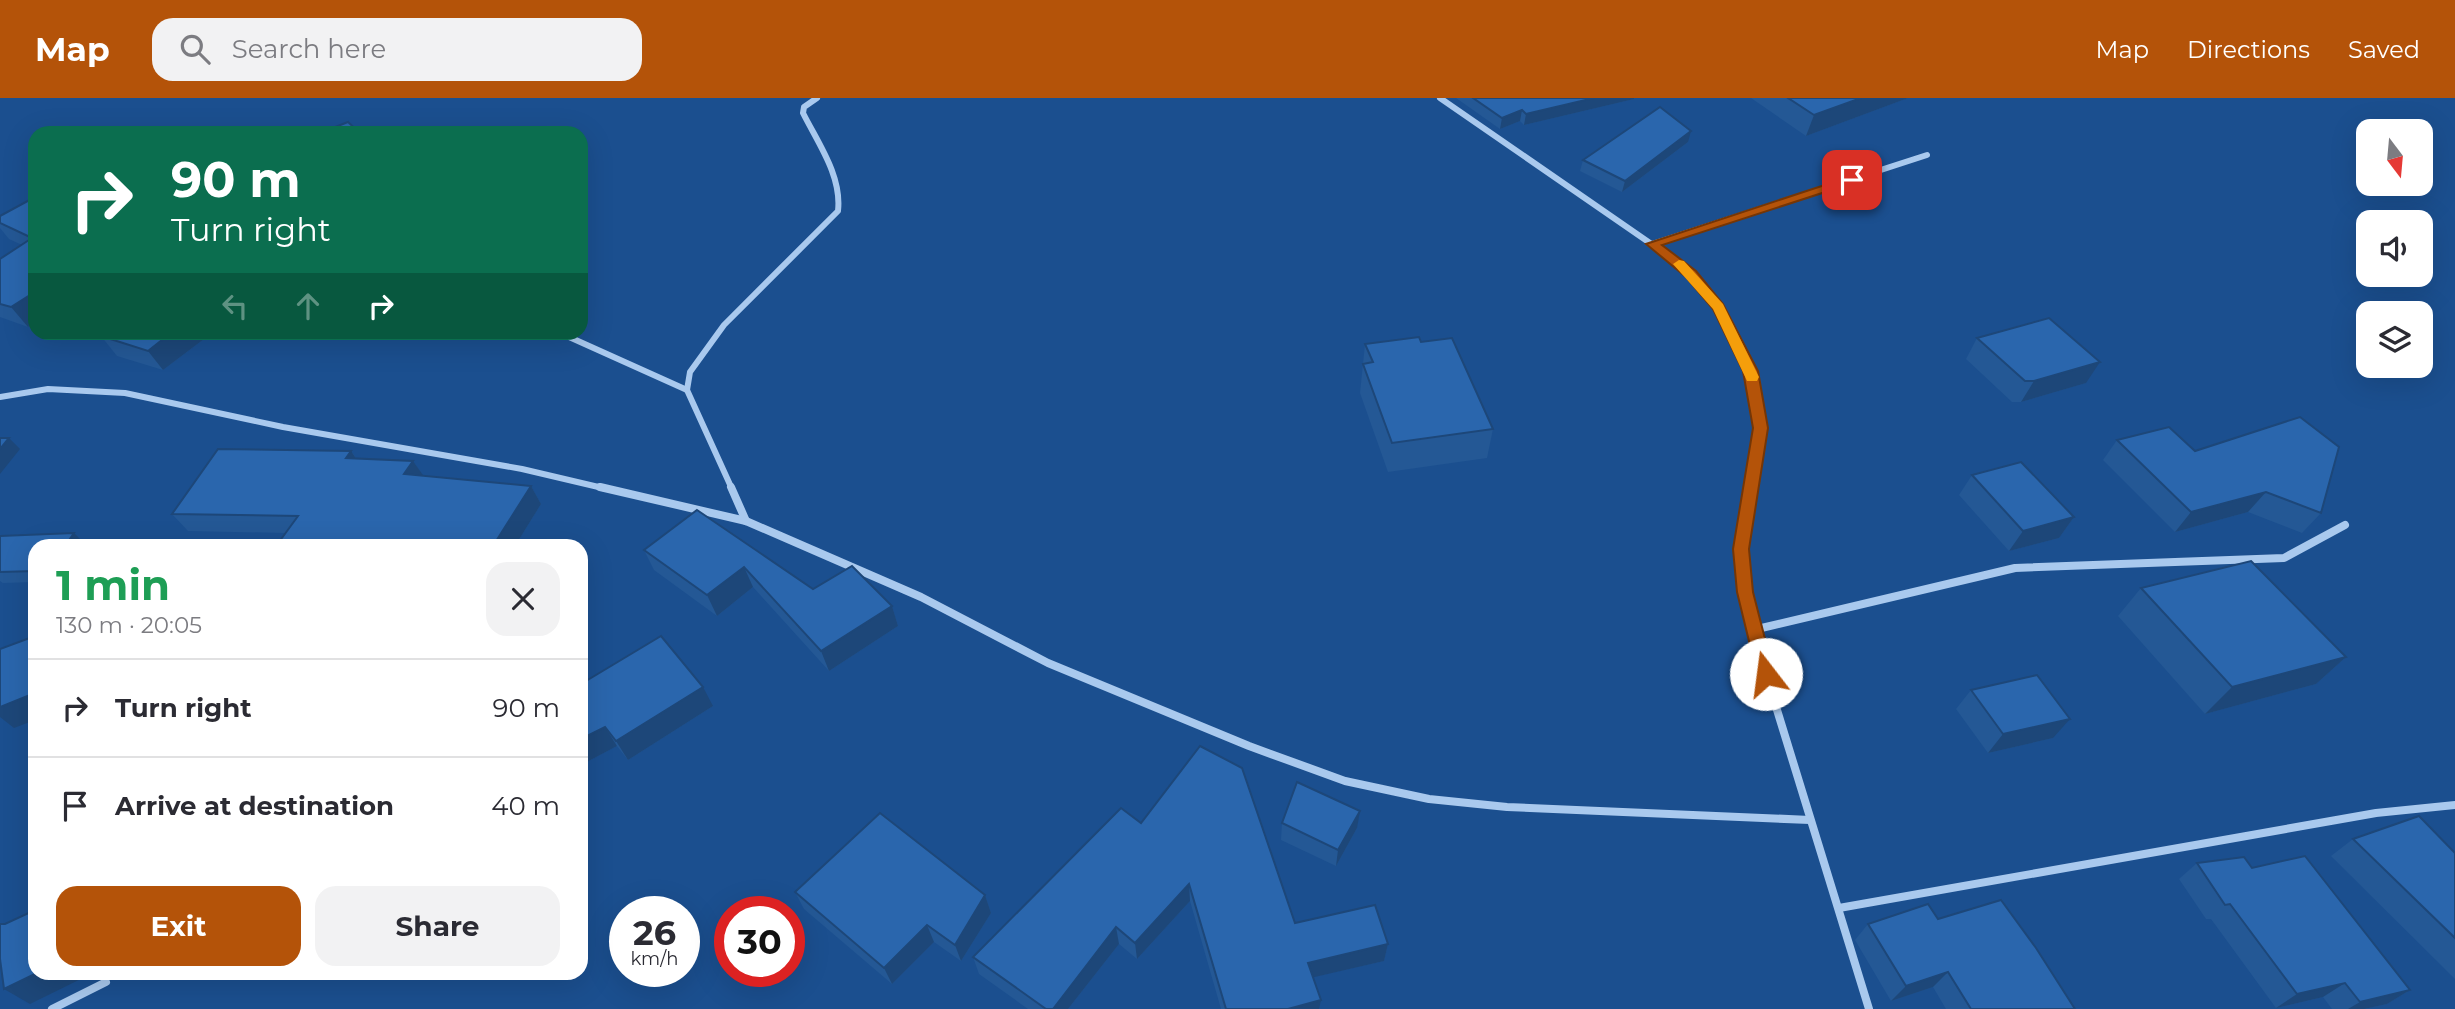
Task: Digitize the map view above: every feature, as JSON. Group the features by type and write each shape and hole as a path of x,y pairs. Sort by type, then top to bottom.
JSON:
{"street":[{"path":"746,521 687,390 688,375 714,338 773,274 838,211 841,202 835,181 803,113 804,107 817,98"},
{"path":"1440,98 1652,244 1691,274 1719,307 1751,371 1760,428 1741,549 1745,592 1753,629 1869,1009"},
{"path":"1652,244 1927,155"},
{"path":"576,340 687,390"},
{"path":"0,397 48,389 125,393 283,427 522,469 746,521 921,597 1048,663 1249,746 1345,780 1429,799 1507,807 1810,820"},
{"path":"1753,629 2015,568 2284,558 2345,525"},
{"path":"1839,908 2376,813 2455,805"},
{"path":"52,1009 106,982"}],"building":[{"path":"1473,98 1594,98 1526,114 1522,110 1502,118"},
{"path":"1788,98 1861,98 1814,115"},
{"path":"1660,107 1691,131 1625,181 1583,160"},
{"path":"28,201 28,236 0,223 0,216"},
{"path":"28,241 28,296 11,307 0,304 0,259"},
{"path":"2049,318 2100,362 2034,381 2025,381 1977,338"},
{"path":"1419,337 1421,342 1452,338 1493,429 1392,443 1363,364 1373,362 1365,344"},
{"path":"114,340 162,340 148,351"},
{"path":"2300,417 2339,447 2321,513 2266,492 2191,512 2117,440 2169,427 2195,451"},
{"path":"0,438 9,438 0,449"},
{"path":"218,449 351,451 346,458 413,461 404,474 531,486 497,539 281,539 298,516 172,514"},
{"path":"2021,462 2074,517 2023,531 1972,475"},
{"path":"697,510 813,589 852,566 892,606 821,651 744,567 707,595 644,550"},
{"path":"74,533 70,539 28,539 28,571 0,572 0,536"},
{"path":"2251,561 2346,657 2232,687 2141,588"},
{"path":"661,636 703,687 616,741 605,727 588,736 588,680"},
{"path":"28,639 28,696 0,707 0,649"},
{"path":"2037,675 2070,719 2003,734 1971,690"},
{"path":"1200,746 1242,768 1295,923 1375,905 1388,944 1308,963 1321,1000 1288,1009 1226,1009 1189,884 1135,943 1116,927 1053,1009 1046,1009 973,957 1121,808 1141,823"},
{"path":"1297,782 1360,811 1338,850 1282,823"},
{"path":"880,813 985,895 955,945 927,925 884,968 805,901 805,896 795,892"},
{"path":"2419,816 2455,853 2455,938 2353,839"},
{"path":"2305,856 2410,990 2360,1002 2345,983 2297,994 2230,904 2225,905 2197,863 2244,857 2252,868"},
{"path":"2001,900 2075,1009 1971,1009 1948,972 1906,986 1868,924 1928,904 1938,919"},
{"path":"28,913 28,977 4,989 0,959 0,924"}],"slow traffic":[{"path":"1679,264 1719,307 1752,377"}],"route":[{"path":"1766,674 1745,592 1741,549 1760,428 1751,371 1719,307 1691,274 1652,244 1852,180"}]}
